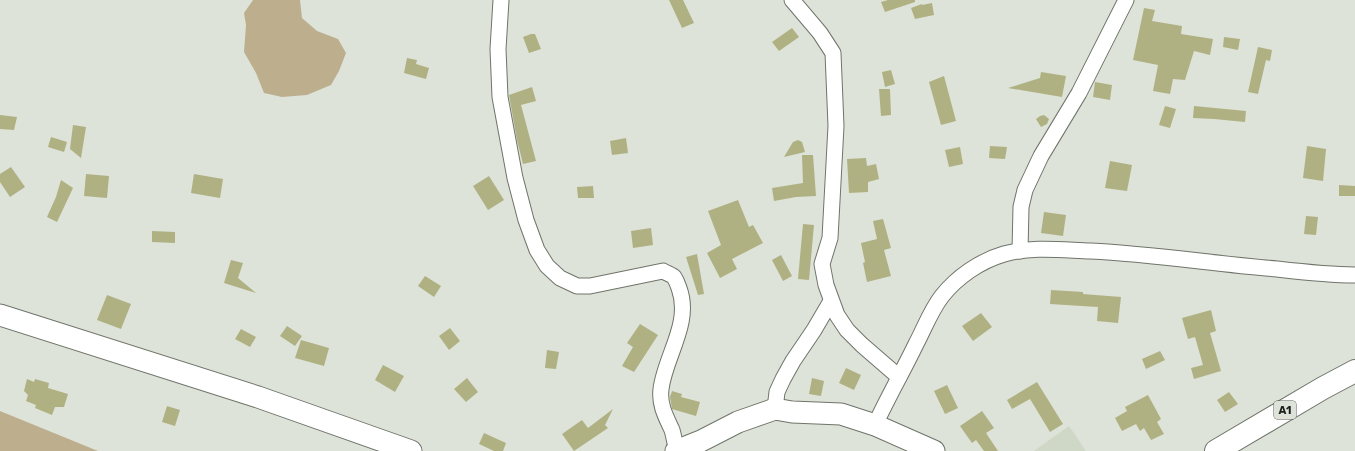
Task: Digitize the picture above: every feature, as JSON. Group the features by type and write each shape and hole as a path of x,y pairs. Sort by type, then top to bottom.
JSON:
{"main road":[{"path":"0,315 258,397 398,449"},
{"name":"A1","path":"1216,451 1323,388 1355,371"},
{"path":"677,451 701,441 738,422 775,409 792,412 841,414 875,425 934,451"}],"street":[{"path":"501,0 498,49 500,96 515,178 526,220 540,255 547,266 560,278 577,286 597,285 663,271 674,277 682,296 680,326 661,390 662,407 666,420 672,431 677,451"},
{"path":"792,0 820,33 833,53 836,126 830,238 822,264 826,285 837,315 847,330 899,377"},
{"path":"1020,250 1021,207 1025,190 1041,156 1079,93 1126,0"},
{"path":"875,425 942,296 972,269 1004,254 1020,250 1040,249 1108,252 1163,256 1230,265 1355,275"},
{"path":"775,409 777,392 792,361 814,330 831,301"}],"shaded area":[{"path":"253,0 300,0 302,18 317,31 338,39 346,53 339,71 331,85 307,95 282,97 264,93 256,73 244,52 246,25 244,13"},
{"path":"0,411 98,451 0,451"},
{"path":"1069,426 1086,451 1034,451"}],"building":[{"path":"669,0 683,0 694,23 682,28"},
{"path":"888,0 915,0 915,2 885,12 881,2"},
{"path":"932,3 934,15 915,19 911,8 922,4"},
{"path":"1144,8 1155,10 1152,21 1182,26 1181,34 1213,39 1210,55 1194,51 1185,80 1173,79 1170,94 1153,91 1158,65 1133,60"},
{"path":"792,28 799,37 779,51 772,42"},
{"path":"535,34 541,49 529,53 523,37"},
{"path":"1224,37 1240,39 1238,50 1223,47"},
{"path":"1258,47 1272,50 1270,61 1266,60 1258,94 1248,92"},
{"path":"407,58 417,60 416,64 429,68 426,79 404,73"},
{"path":"891,70 895,84 885,87 882,72"},
{"path":"1041,72 1066,76 1062,97 1008,88 1040,78"},
{"path":"944,76 956,121 941,125 929,82"},
{"path":"1095,82 1112,85 1110,100 1093,97"},
{"path":"532,87 536,101 521,105 536,161 523,164 509,95"},
{"path":"879,89 890,89 891,115 881,116"},
{"path":"1165,106 1176,109 1170,128 1159,125"},
{"path":"1194,106 1246,111 1245,122 1193,118"},
{"path":"0,115 17,117 14,130 0,129"},
{"path":"1044,115 1049,119 1047,124 1041,127 1036,119"},
{"path":"73,125 86,127 81,158 70,149"},
{"path":"51,137 67,142 64,152 48,147"},
{"path":"626,138 628,153 612,155 610,141"},
{"path":"798,140 802,142 805,152 784,157 793,142"},
{"path":"990,146 1007,147 1005,159 989,158"},
{"path":"1307,146 1326,149 1323,181 1303,178"},
{"path":"960,147 963,164 949,167 945,150"},
{"path":"802,155 813,155 816,196 796,197 774,201 772,188 803,183"},
{"path":"866,158 867,166 876,164 879,179 868,182 868,192 849,193 847,159"},
{"path":"1110,161 1132,165 1127,191 1105,188"},
{"path":"11,167 25,187 10,197 0,182 0,174"},
{"path":"86,174 109,176 107,198 84,196"},
{"path":"194,174 223,179 220,198 191,193"},
{"path":"489,176 504,200 488,210 473,186"},
{"path":"61,180 73,188 57,222 47,217 56,197"},
{"path":"1339,185 1355,186 1355,196 1339,196"},
{"path":"593,186 594,198 578,198 577,187"},
{"path":"738,200 749,227 753,225 763,243 732,259 737,269 720,278 707,253 721,245 708,211"},
{"path":"1044,212 1066,215 1063,236 1041,233"},
{"path":"1306,216 1318,217 1316,235 1304,234"},
{"path":"883,219 891,248 884,250 891,276 867,282 861,243 877,239 873,221"},
{"path":"803,224 814,225 809,280 798,279"},
{"path":"651,228 653,245 633,248 631,231"},
{"path":"152,231 175,232 175,243 152,242"},
{"path":"697,254 704,294 698,295 686,257"},
{"path":"781,255 792,276 783,281 772,260"},
{"path":"231,260 243,263 238,278 256,293 224,283"},
{"path":"425,276 441,286 434,297 418,286"},
{"path":"1051,290 1121,297 1118,323 1097,321 1098,307 1050,304"},
{"path":"107,295 131,304 121,329 97,320"},
{"path":"1211,310 1216,331 1210,333 1221,371 1194,379 1191,368 1203,365 1195,337 1188,339 1182,318"},
{"path":"981,313 992,327 973,341 962,326"},
{"path":"640,324 658,335 634,372 622,366 633,347 627,343"},
{"path":"287,326 302,336 295,346 280,336"},
{"path":"450,328 460,341 449,350 439,336"},
{"path":"241,329 256,337 250,347 235,339"},
{"path":"301,340 329,348 324,366 295,358"},
{"path":"547,350 559,352 556,369 545,368"},
{"path":"1160,351 1165,360 1146,369 1142,359"},
{"path":"383,365 404,376 395,392 375,380"},
{"path":"846,368 861,375 854,390 839,383"},
{"path":"467,378 478,392 466,402 454,389"},
{"path":"812,378 824,381 821,396 809,394"},
{"path":"27,379 34,382 35,379 49,383 48,388 68,394 64,407 55,407 52,415 35,408 36,405 26,401 28,395 24,391"},
{"path":"1037,382 1063,424 1050,432 1030,399 1012,409 1007,400"},
{"path":"947,385 958,408 945,414 934,391"},
{"path":"672,391 682,394 681,397 700,402 696,416 672,409 670,397"},
{"path":"1229,392 1238,404 1225,412 1217,400"},
{"path":"1148,395 1161,419 1157,422 1164,434 1151,440 1144,428 1140,431 1136,424 1122,431 1115,418 1127,411 1125,407"},
{"path":"167,406 180,410 175,426 162,422"},
{"path":"613,409 605,425 608,428 574,451 562,434 582,420 588,428"},
{"path":"982,411 994,428 986,433 998,451 984,451 976,440 972,443 960,426"},
{"path":"484,433 506,443 503,451 494,451 479,444"}]}
